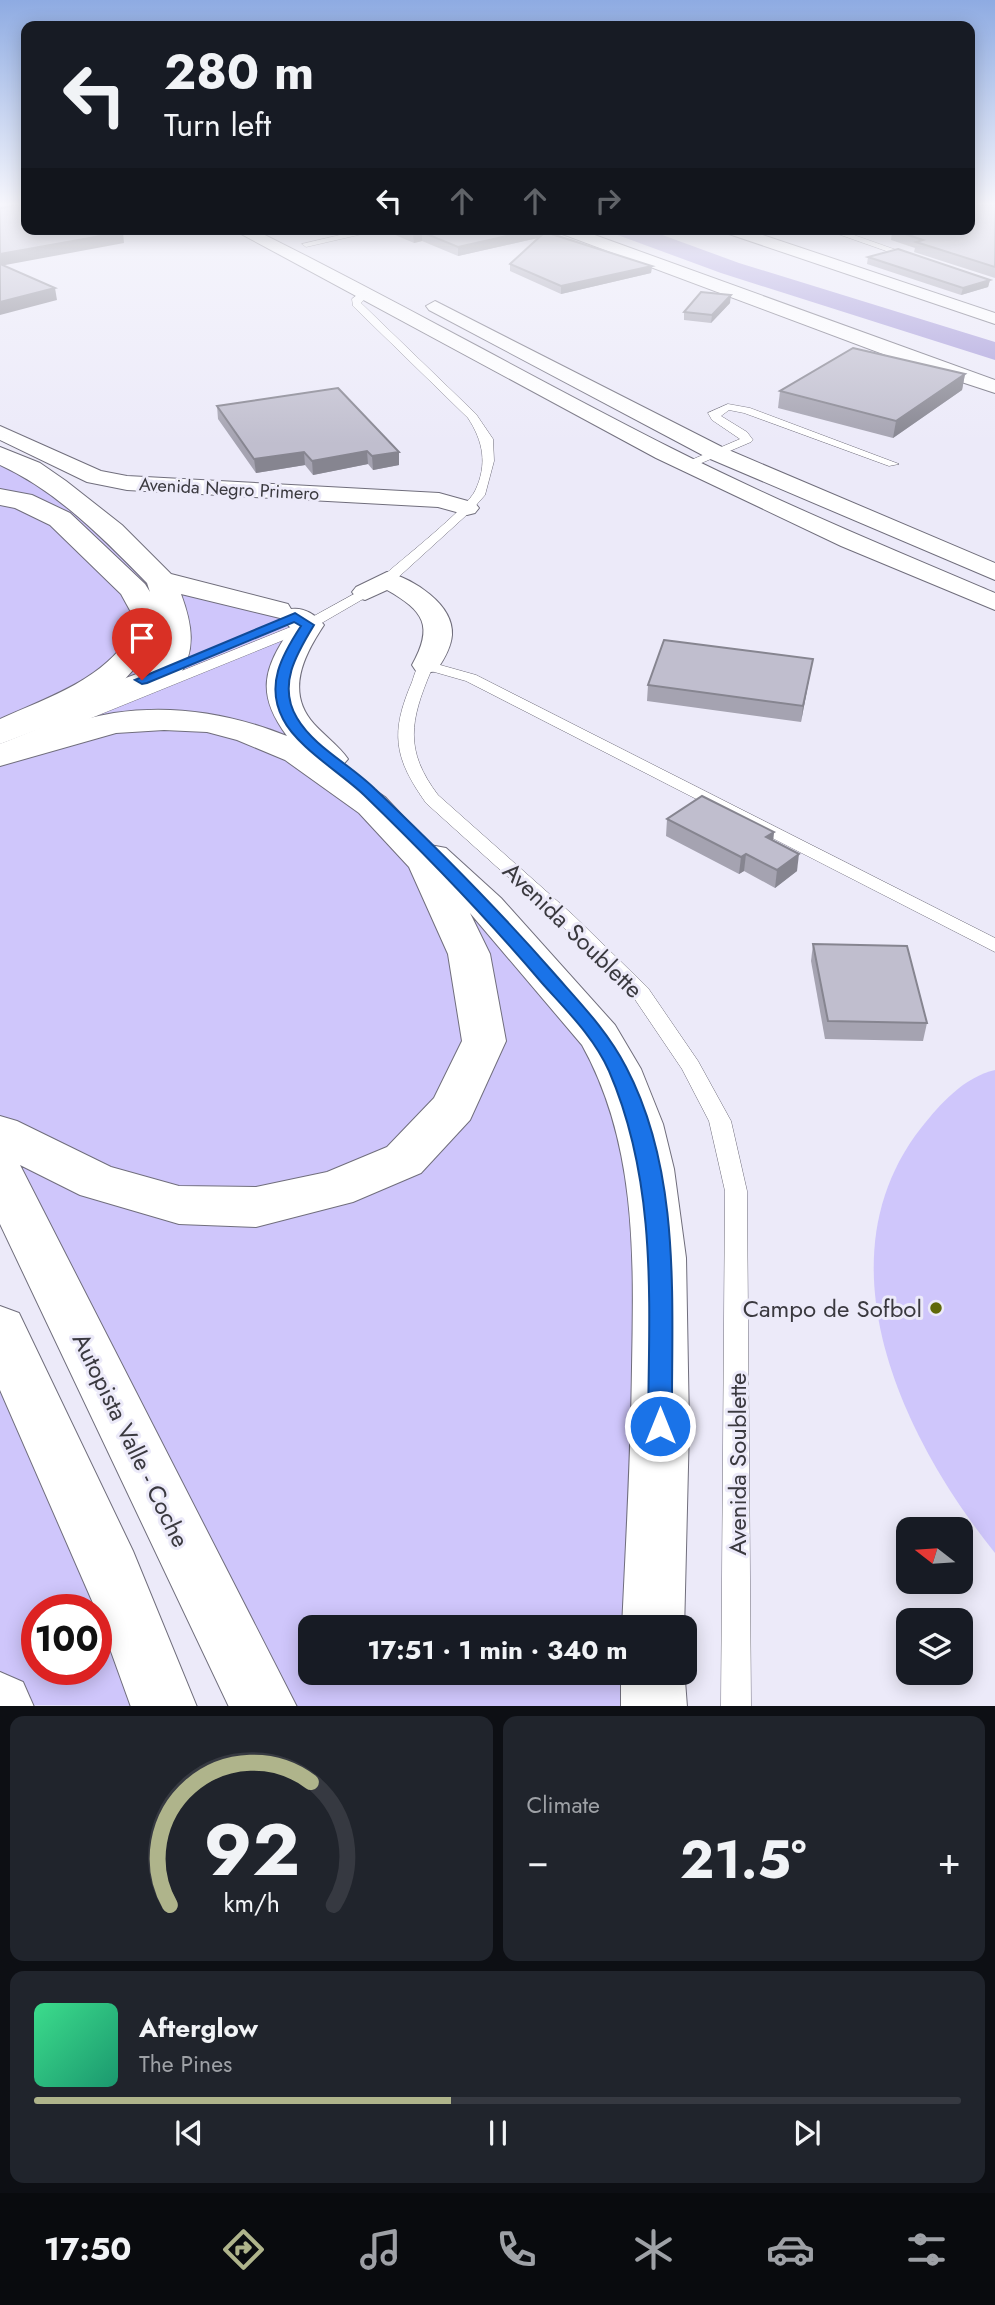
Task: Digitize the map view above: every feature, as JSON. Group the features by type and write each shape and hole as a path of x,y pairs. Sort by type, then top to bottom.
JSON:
{"highway":[{"path":"0,455 32,469 57,487 112,531 161,580 176,623 176,637 166,671"},
{"path":"0,497 22,501 60,519 134,590 147,614 150,630 141,645 99,687 0,734"},
{"path":"161,580 293,617 292,650 281,688 290,719 315,747 367,789 486,907 578,1010 599,1036 618,1069 639,1124 650,1169 660,1258 660,1426 654,1615"},
{"path":"0,755 114,723 164,720 208,722 249,733 297,754 372,805 426,863 469,954 484,1041 453,1108 404,1160 336,1189 256,1207 179,1205 97,1182 0,1134"},
{"name":"Autopista Valle - Coche","path":"0,1173 264,1706"},
{"path":"0,1329 111,1572 164,1706"},
{"path":"654,1685 654,1706"}],"street":[{"path":"351,285 688,465 850,541 995,602"},
{"path":"391,285 479,327 716,453 995,572"},
{"path":"713,285 925,364 995,387"},
{"path":"896,285 995,319"},
{"name":"Avenida Negro Primero","path":"0,432 95,477 127,483 439,500 467,508"},
{"name":"Avenida Soublette","path":"376,586 412,593 435,616 439,638 425,664"},
{"path":"0,734 166,671"}],"lane":[{"path":"166,671 293,617 376,586 467,508 481,492 488,461 487,439 472,416 355,304 366,292"},
{"path":"688,465 747,440 743,434 716,418 714,413 720,408 728,407 746,410 893,464"},
{"path":"0,750 293,617"},
{"path":"425,664 471,678 995,946"},
{"name":"Avenida Soublette","path":"425,664 406,710 403,728 408,764 417,782 432,799 566,919 641,993 691,1066 720,1121 736,1191 736,1706"}],"shaded area":[{"path":"0,455 161,580 295,617 290,719 487,907 639,1124 654,1615 298,1615 298,1685 654,1685 654,1706 264,1706 0,1173"},
{"name":"Campo de Sofbol","path":"995,1070 995,1553 973,1524 973,1517 968,1517 961,1508 930,1458 904,1404 885,1348 875,1291 876,1235 891,1180 921,1128 963,1085"},
{"path":"0,1329 164,1706 0,1705"}],"building":[{"path":"0,285 47,285 55,288 0,302"},
{"path":"953,285 974,285 963,288"},
{"path":"701,292 731,295 712,315 684,312"},
{"path":"853,348 965,374 896,421 780,391"},
{"path":"338,388 399,452 372,456 367,451 312,461 304,452 254,459 217,406"},
{"path":"664,640 813,659 803,706 648,685"},
{"path":"702,796 774,832 766,837 799,854 777,870 746,854 741,857 667,819"},
{"path":"813,944 907,946 927,1023 828,1021"}],"waterway":[{"path":"783,285 995,351"}],"place":[{"name":"Campo de Sofbol","path":"936,1308"}],"route":[{"path":"142,680 295,617 308,625 292,650 282,677 283,700 290,719 315,747 367,789 486,907 599,1036 618,1069 639,1124 650,1169 660,1258 660,1426"}]}
